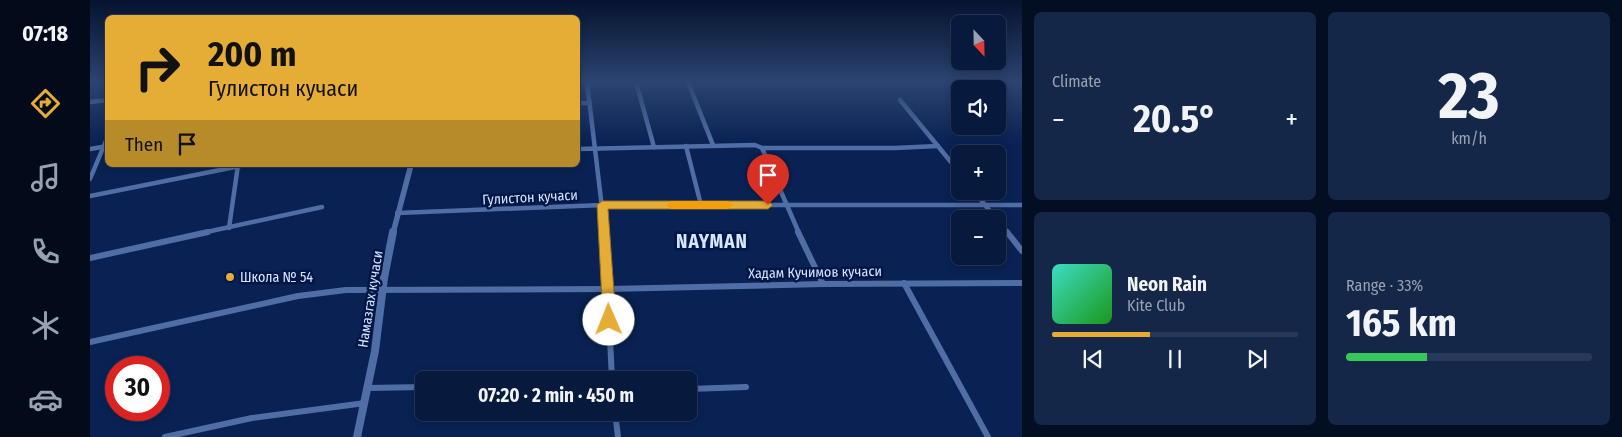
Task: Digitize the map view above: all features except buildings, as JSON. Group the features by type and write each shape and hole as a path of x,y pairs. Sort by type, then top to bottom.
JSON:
{"street":[{"path":"642,102 654,147"},
{"path":"696,102 713,145"},
{"path":"902,102 951,162"},
{"path":"580,103 590,103 596,148 609,289 612,371"},
{"path":"580,148 713,145 755,145 762,148 895,148 938,146"},
{"path":"90,149 105,146"},
{"path":"90,179 105,146"},
{"path":"686,146 701,205"},
{"path":"762,148 784,205 823,284"},
{"path":"90,196 232,167"},
{"path":"228,228 237,167"},
{"name":"Намазгах кучаси","path":"357,437 375,351 382,290 397,213 410,167"},
{"path":"981,200 988,210"},
{"name":"Гулистон кучаси","path":"397,213 602,205 1022,205"},
{"path":"90,258 322,207"},
{"path":"1006,231 1022,251"},
{"path":"904,283 988,437"},
{"name":"Хадам Кучимов кучаси","path":"90,342 298,296 346,290 609,289 823,284 1022,283"},
{"path":"367,388 415,387"},
{"path":"697,389 746,387"},
{"path":"165,437 252,418 365,403"},
{"path":"616,421 618,437"}],"slow traffic":[{"path":"671,205 728,205"}],"place":[{"name":"Школа № 54","path":"230,277"}],"district":[{"name":"NAYMAN","path":"712,241"}],"route":[{"path":"609,320 609,289 602,205 768,205"}]}
